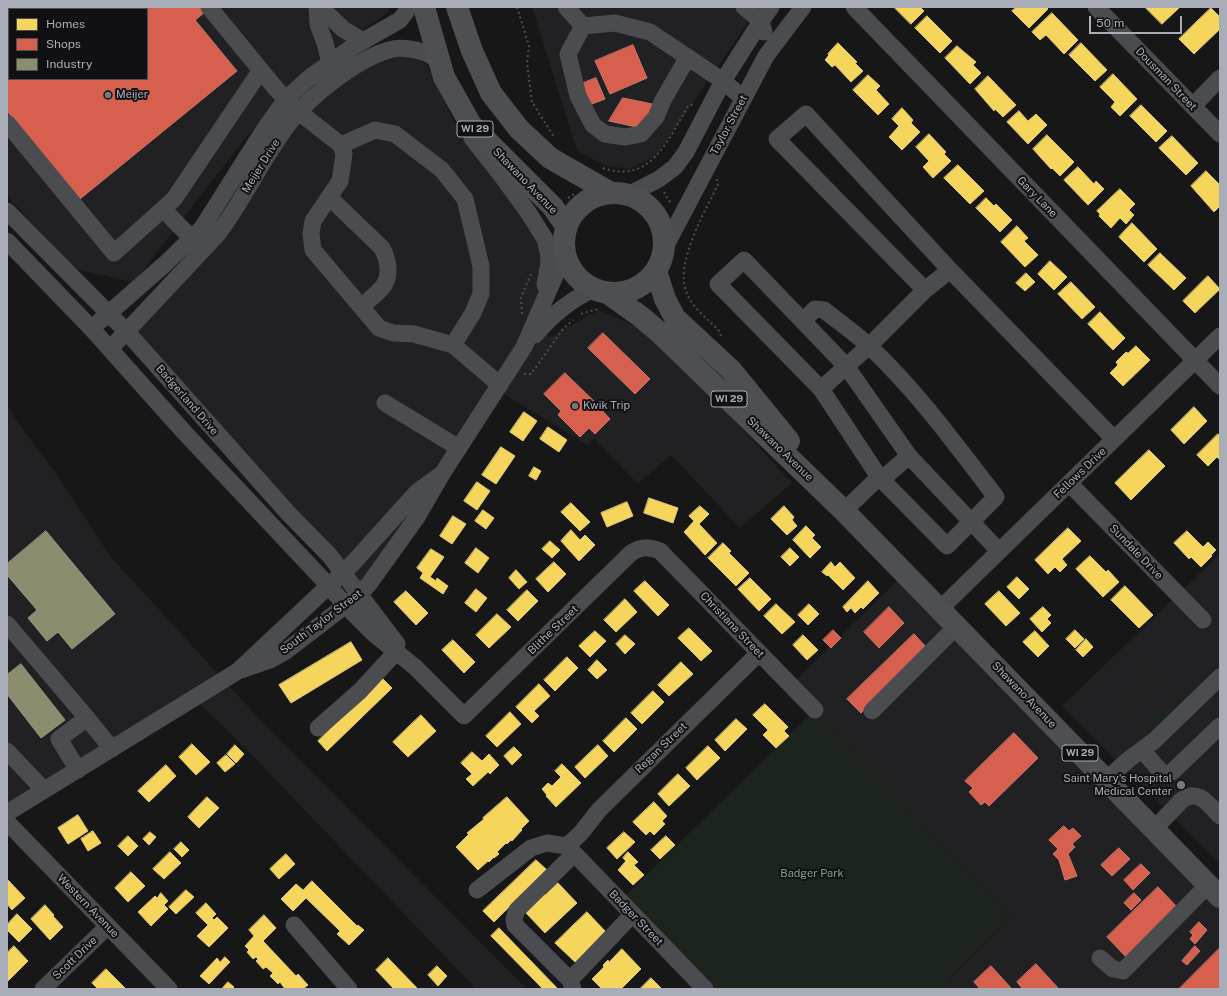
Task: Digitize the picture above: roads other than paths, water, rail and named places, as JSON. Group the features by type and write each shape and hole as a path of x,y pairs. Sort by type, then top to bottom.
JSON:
{"main road":[{"name":"Shawano Avenue","path":"424,7 443,73 471,126 553,207 566,226"},
{"name":"WI 29","path":"457,7 472,51 492,93 518,129 550,158 620,194 644,203 656,216 663,232 664,249 661,261 656,271 647,281 636,289 601,297 580,281 570,269 564,255 563,240 566,226 573,213 584,203 597,196 620,194"},
{"name":"Shawano Avenue","path":"656,271 665,299 676,318 731,370 844,511"},
{"name":"Shawano Avenue","path":"601,297 640,316 660,332 844,511 1214,891"}],"street":[{"path":"209,7 286,99 299,112 340,145 344,154 340,181 313,221 311,234 313,250 379,328 393,334 414,334 453,345 500,385"},
{"path":"317,7 318,24 325,42 330,63"},
{"path":"320,7 344,30 363,41"},
{"name":"Meijer Drive","path":"110,349 127,332 197,244 202,228 262,133 286,99 309,78 330,63 363,41 400,20 406,12 407,7"},
{"path":"566,7 583,26"},
{"path":"744,7 761,21 766,38 766,56"},
{"path":"620,194 659,180 675,167 686,152 722,81 771,7"},
{"path":"761,21 788,15 802,7"},
{"name":"Taylor Street","path":"664,249 766,56 802,7"},
{"name":"Gary Lane","path":"854,7 1220,386"},
{"name":"Dousman Street","path":"1096,7 1220,134"},
{"path":"583,26 615,23 650,32 722,81 743,98"},
{"path":"583,26 568,54 578,96 593,125 605,134 625,138 642,134 656,117 688,57"},
{"name":"Meijer Drive","path":"92,329 108,312 165,264 197,244 230,218 284,130 312,99 352,68 377,54 397,48 407,48 421,51 435,59 443,73"},
{"path":"7,123 114,253 174,199 261,70"},
{"path":"443,73 448,100 455,114 528,212 545,239 548,251 548,262 539,316"},
{"path":"1193,106 1220,78"},
{"path":"925,290 777,139 806,114 950,270 1114,439"},
{"path":"340,145 375,130 395,134 442,170 465,198 481,266 481,294 473,313 453,345"},
{"path":"330,197 382,248 386,256 388,272 384,285 361,307"},
{"path":"163,209 197,244"},
{"name":"Badgerland Drive","path":"7,211 127,332 288,513 330,556 359,595"},
{"name":"Badgerland Drive","path":"7,241 92,329 193,442 346,606"},
{"name":"South Taylor Street","path":"238,671 270,660 286,651 346,606 369,584 417,517 442,474 524,347 539,316 564,255"},
{"path":"803,320 815,309 824,310 869,346 944,429 996,497 971,523 947,546 880,478 821,389 718,284 744,260 846,366 909,456 971,523 999,552"},
{"path":"821,389 869,346 925,290 950,270"},
{"name":"South Taylor Street","path":"524,347 541,328 575,298 601,297"},
{"name":"Fellows Drive","path":"940,609 1220,336"},
{"path":"385,403 459,448"},
{"path":"844,511 880,478 909,456"},
{"name":"South Taylor Street","path":"7,814 238,671 353,563 417,492 442,474"},
{"name":"Sundale Drive","path":"1069,483 1203,620"},
{"name":"Christiana Street","path":"644,547 660,551 815,710"},
{"name":"Blithe Street","path":"415,667 464,716 631,553 644,547"},
{"path":"359,595 415,667"},
{"path":"346,606 374,634 415,667"},
{"path":"7,624 112,749"},
{"path":"872,711 957,626"},
{"path":"318,728 360,691 396,652"},
{"name":"Regan Street","path":"572,985 515,925 514,919 517,910 571,850 581,833 599,810 759,653"},
{"path":"1106,780 1128,760 1155,740 1220,677"},
{"path":"78,770 59,739 87,718"},
{"path":"1142,750 1162,773 1168,774 1172,772 1220,726"},
{"path":"7,751 44,790"},
{"path":"1154,829 1187,796 1193,795 1201,797 1220,816"},
{"name":"Western Avenue","path":"7,822 169,989"},
{"path":"477,890 531,848 547,843 571,850"},
{"name":"Badger Street","path":"571,850 633,914 700,987"},
{"path":"1100,958 1113,969 1123,971 1214,891"},
{"path":"572,985 633,914"},
{"path":"294,925 348,989"},
{"name":"Scott Drive","path":"43,989 108,926"}],"place":[{"name":"Meijer","path":"108,95"},
{"name":"Kwik Trip","path":"575,406"},
{"name":"Saint Mary's Hospital Medical Center","path":"1181,785"}],"park label":[{"name":"Badger Park","path":"812,874"}]}
